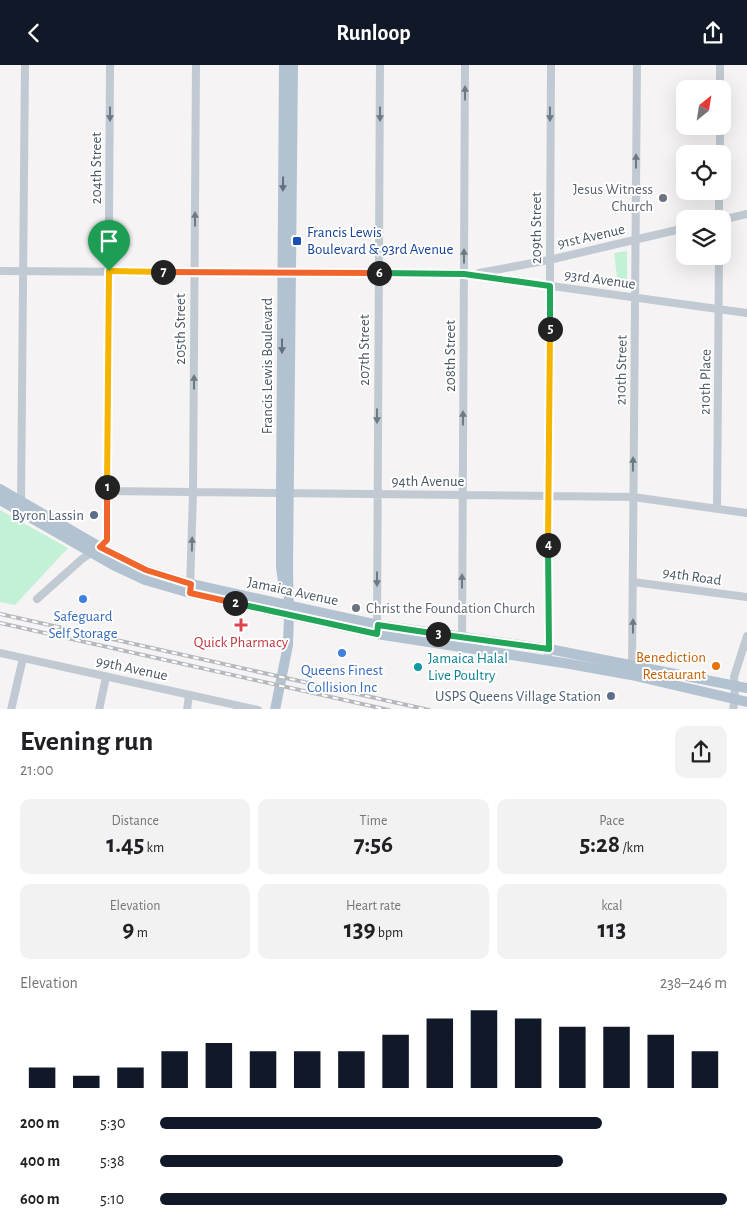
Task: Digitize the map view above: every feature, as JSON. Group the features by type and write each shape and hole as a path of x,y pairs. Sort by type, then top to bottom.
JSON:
{"main road":[{"name":"Francis Lewis Boulevard","path":"284,65 287,273"},
{"name":"Francis Lewis Boulevard","path":"274,709 286,653 289,611 281,567 285,493 287,273 292,65"},
{"name":"Jamaica Avenue","path":"0,489 20,506 96,550 112,565 146,580 377,630 462,642 549,649 632,670 734,704 747,702"},
{"name":"Jamaica Avenue","path":"0,500 20,506"},
{"name":"Jamaica Avenue","path":"462,642 548,660 632,670 747,688"}],"street":[{"path":"20,506 25,65"},
{"name":"204th Street","path":"96,550 107,540 110,65"},
{"name":"205th Street","path":"190,589 193,493 196,65"},
{"name":"207th Street","path":"377,630 380,65"},
{"name":"208th Street","path":"462,642 462,495 468,274 465,65"},
{"name":"209th Street","path":"548,660 551,65"},
{"name":"210th Street","path":"632,670 637,65"},
{"path":"720,65 720,80"},
{"path":"731,217 747,214"},
{"name":"91st Avenue","path":"468,274 549,260 676,230"},
{"name":"210th Place","path":"717,509 719,265"},
{"name":"93rd Avenue","path":"0,271 468,274 747,313"},
{"name":"94th Avenue","path":"107,491 633,497 747,513"},
{"path":"38,599 96,550"},
{"name":"94th Road","path":"633,582 747,597"},
{"path":"734,704 734,677 747,636"},
{"name":"99th Avenue","path":"0,653 258,709"},
{"path":"12,709 23,658"},
{"path":"99,709 106,677"},
{"path":"186,709 189,695"}],"green space":[{"path":"627,251 627,286 618,285 614,253"},
{"path":"0,510 68,548 15,605 0,602"}],"railway":[{"path":"0,614 425,709"},
{"path":"0,623 385,709"}],"place":[{"name":"Jesus Witness Church","path":"663,198"},
{"name":"Francis Lewis Boulevard & 93rd Avenue","path":"297,241"},
{"name":"Byron Lassin","path":"94,515"},
{"name":"Safeguard Self Storage","path":"83,599"},
{"name":"Christ the Foundation Church","path":"356,608"},
{"name":"Quick Pharmacy","path":"241,625"},
{"name":"Queens Finest Collision Inc","path":"342,653"},
{"name":"Benediction Restaurant","path":"716,666"},
{"name":"Jamaica Halal Live Poultry","path":"418,667"},
{"name":"USPS Queens Village Station","path":"611,696"}],"route":[{"path":"109,271 464,274 550,286 549,649 378,625 377,634 251,607 190,593 191,584 146,570 100,547 107,540 109,271"}]}
